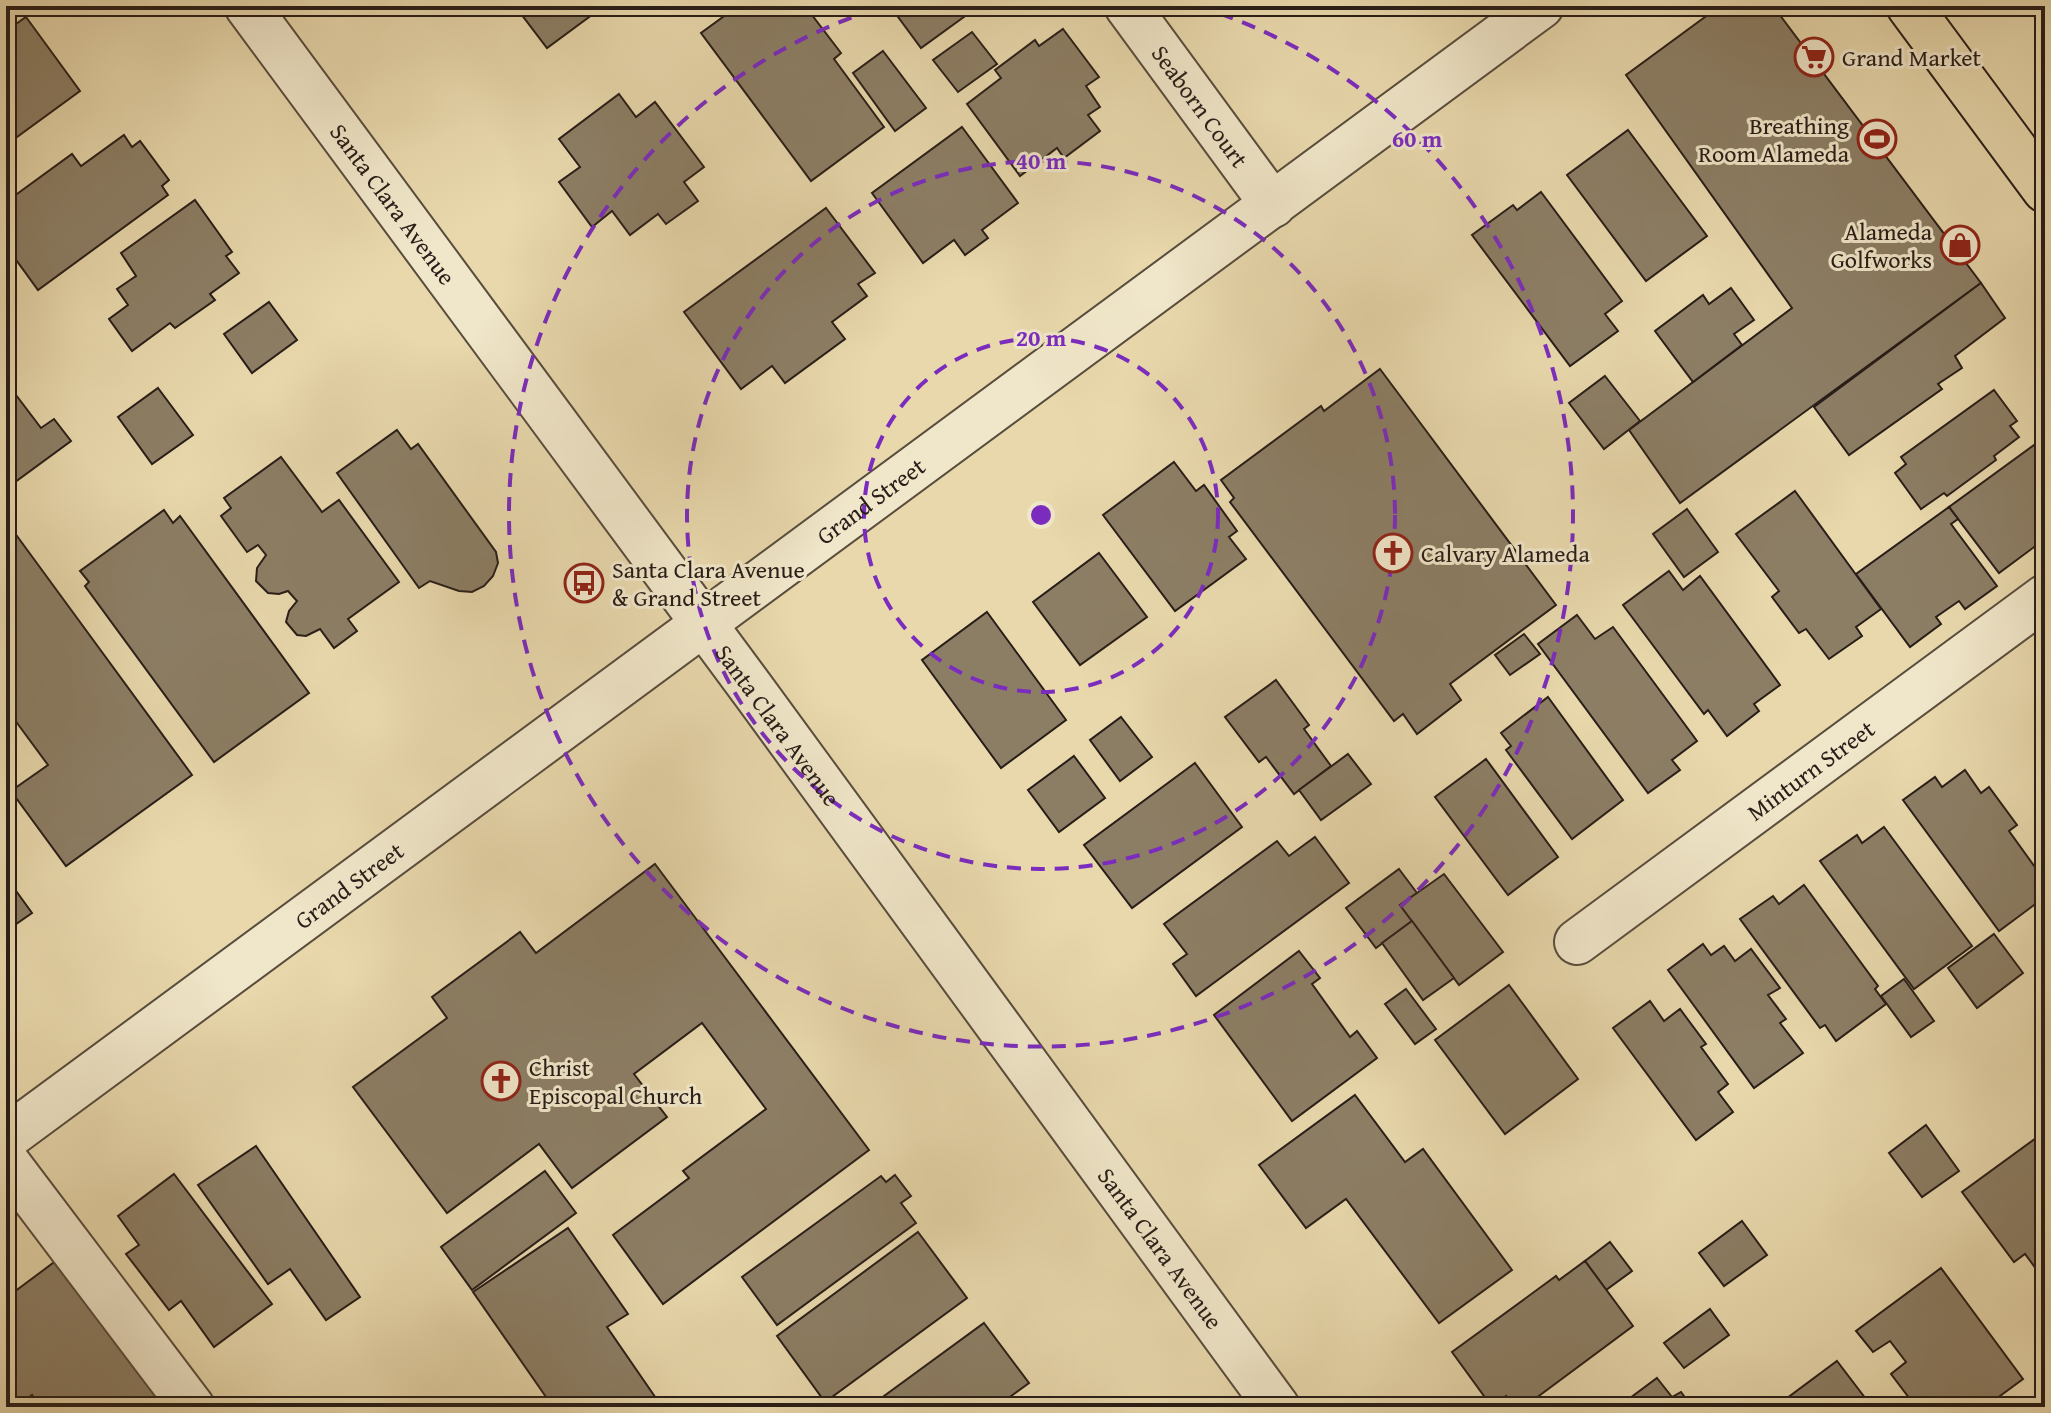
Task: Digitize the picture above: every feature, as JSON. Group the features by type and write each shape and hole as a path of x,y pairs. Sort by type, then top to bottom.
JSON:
{"main road":[{"path":"1909,6 2045,190"}],"street":[{"name":"Santa Clara Avenue","path":"247,6 1277,1407"},
{"name":"Seaborn Court","path":"1127,6 1273,205"},
{"name":"Grand Street","path":"6,1138 1541,6"},
{"name":"Minturn Street","path":"1577,942 2045,597"},
{"path":"6,1161 192,1407"}],"building":[{"path":"515,6 604,6 547,48"},
{"path":"738,6 794,6 797,10 805,6 841,53 834,59 884,127 811,181 701,33"},
{"path":"890,6 979,6 921,48"},
{"path":"1720,6 1773,6 1981,283 1680,503 1629,430 1792,308 1626,75"},
{"path":"26,17 80,91 6,145 6,31"},
{"path":"1063,29 1099,77 1086,86 1100,107 1088,115 1100,131 1064,158 1057,148 1020,176 967,104 1001,78 995,70 1035,40 1039,46"},
{"path":"972,32 997,64 958,92 933,60"},
{"path":"883,51 926,108 895,131 853,73"},
{"path":"619,94 636,117 655,102 704,167 684,182 698,201 666,224 658,214 630,235 612,211 592,227 559,182 580,167 559,139"},
{"path":"962,127 1018,203 982,230 988,238 965,255 954,240 923,263 872,193"},
{"path":"1628,130 1707,236 1646,281 1567,175"},
{"path":"124,135 132,147 140,141 169,180 162,186 168,195 38,290 6,246 6,202 72,154 81,166"},
{"path":"1541,192 1622,301 1605,314 1618,331 1570,366 1472,235 1513,205 1517,210"},
{"path":"195,200 232,252 226,256 239,273 210,294 215,300 175,328 170,323 132,351 109,319 128,305 117,289 136,276 121,253"},
{"path":"826,208 875,273 858,284 867,296 832,322 845,339 785,383 772,366 741,389 684,312"},
{"path":"1981,283 2005,318 1955,356 1962,368 1938,384 1942,389 1849,455 1814,407"},
{"path":"1731,288 1754,320 1734,334 1742,345 1693,382 1655,331 1703,295 1709,304"},
{"path":"269,302 297,340 252,373 224,334"},
{"name":"Calvary Alameda","path":"1380,369 1556,605 1450,684 1461,700 1417,734 1403,714 1394,721 1230,502 1234,498 1221,480 1321,406 1324,411"},
{"path":"1605,376 1640,421 1604,449 1569,403"},
{"path":"158,388 193,435 152,464 118,417"},
{"path":"1994,390 2017,421 2010,426 2019,437 1994,456 1996,460 1947,496 1944,493 1921,509 1895,473 1906,464 1901,457"},
{"path":"13,391 41,428 54,419 71,441 11,485 6,478 6,395"},
{"path":"397,430 411,449 418,444 496,552 498,563 493,576 484,586 472,592 459,591 430,581 419,588 337,473"},
{"path":"2045,437 2045,539 1999,573 1949,507"},
{"path":"281,457 322,512 339,500 399,582 348,619 357,631 334,648 320,629 306,636 297,635 286,622 289,611 297,601 288,591 268,593 256,581 257,568 266,555 258,545 247,552 221,516 231,508 224,498"},
{"path":"1174,462 1196,491 1204,485 1237,531 1229,537 1246,559 1175,611 1103,515"},
{"path":"1795,491 1881,609 1856,627 1862,636 1829,659 1806,629 1799,633 1772,597 1779,591 1736,534"},
{"path":"1949,507 1958,519 1951,524 1997,586 1965,609 1959,601 1936,617 1941,624 1910,647 1856,574"},
{"path":"1687,509 1718,552 1684,577 1653,534"},
{"path":"164,510 173,523 180,516 309,693 214,762 85,586 89,582 80,571"},
{"path":"6,521 192,775 66,866 11,791 48,765 6,708"},
{"path":"1099,553 1147,617 1080,665 1033,602"},
{"path":"1669,571 1683,590 1700,576 1780,685 1754,704 1759,711 1727,736 1708,710 1704,714 1623,605"},
{"path":"987,612 1066,720 1001,768 922,660"},
{"path":"1577,615 1595,639 1613,627 1697,741 1672,760 1680,770 1648,793 1538,644"},
{"path":"1524,634 1540,654 1510,675 1495,655"},
{"path":"1276,680 1309,725 1304,729 1331,766 1294,794 1266,757 1259,762 1225,717"},
{"path":"1548,697 1623,800 1572,839 1506,750 1511,746 1501,733"},
{"path":"1121,717 1152,757 1120,781 1090,740"},
{"path":"1348,754 1371,784 1321,820 1299,790"},
{"path":"1074,756 1105,798 1059,832 1028,790"},
{"path":"1486,759 1558,857 1508,895 1435,797"},
{"path":"1195,763 1242,827 1132,908 1084,845"},
{"path":"1965,770 1981,793 1989,787 2017,825 2009,831 2045,886 2045,897 1999,931 1903,800 1935,777 1942,787"},
{"path":"1884,827 1972,946 1914,989 1820,861 1857,835 1862,843"},
{"path":"1315,837 1349,883 1196,996 1173,964 1187,954 1164,924 1277,841 1289,856"},
{"name":"Christ Episcopal Church","path":"655,864 869,1150 663,1304 613,1235 689,1178 683,1171 766,1109 702,1023 634,1074 667,1117 572,1188 539,1144 447,1213 353,1087 447,1018 432,997 520,932 536,953"},
{"path":"1399,869 1417,893 1400,905 1412,921 1376,948 1346,908"},
{"path":"1444,874 1503,952 1459,985 1400,905"},
{"path":"6,877 32,913 6,931"},
{"path":"1804,885 1878,986 1875,989 1886,1004 1836,1041 1825,1025 1820,1028 1740,919 1773,896 1779,904"},
{"path":"1412,921 1454,978 1423,1000 1382,943"},
{"path":"1994,934 2023,973 1977,1008 1948,968"},
{"path":"1703,944 1711,955 1724,946 1735,961 1751,949 1780,988 1768,995 1786,1019 1780,1023 1803,1053 1754,1088 1668,970"},
{"path":"1299,951 1320,978 1312,984 1350,1037 1357,1031 1377,1058 1292,1121 1214,1015"},
{"path":"1904,979 1934,1021 1911,1037 1881,996"},
{"path":"1509,985 1578,1079 1505,1134 1435,1040"},
{"path":"1406,989 1436,1029 1415,1044 1385,1004"},
{"path":"1650,1001 1664,1021 1680,1009 1706,1044 1701,1047 1728,1084 1718,1092 1733,1112 1696,1140 1613,1028"},
{"path":"1355,1095 1405,1162 1423,1149 1512,1270 1439,1323 1346,1199 1306,1228 1259,1165"},
{"path":"1926,1125 1959,1171 1922,1197 1889,1153"},
{"path":"2036,1138 2045,1151 2045,1281 2025,1254 2014,1262 1962,1192"},
{"path":"256,1146 360,1297 326,1320 290,1269 268,1284 198,1185"},
{"path":"545,1171 576,1213 472,1290 441,1247"},
{"path":"174,1174 272,1304 214,1347 181,1301 169,1310 126,1254 139,1245 118,1216"},
{"path":"895,1175 911,1196 901,1203 916,1223 777,1325 742,1277 881,1176 886,1182"},
{"path":"1742,1221 1767,1255 1724,1286 1699,1253"},
{"path":"568,1228 628,1314 607,1327 662,1407 553,1407 473,1292"},
{"path":"918,1232 967,1298 825,1402 777,1336"},
{"path":"1610,1242 1632,1271 1606,1290 1585,1261"},
{"path":"57,1260 167,1407 40,1407 32,1395 16,1407 6,1407 6,1298"},
{"path":"1585,1261 1633,1326 1524,1407 1513,1407 1506,1396 1492,1407 1452,1352 1556,1276 1559,1280"},
{"path":"1941,1268 2023,1379 1985,1407 1916,1407 1891,1374 1906,1362 1890,1341 1873,1352 1856,1331"},
{"path":"1710,1309 1729,1335 1684,1368 1664,1343"},
{"path":"984,1323 1029,1383 996,1407 869,1407"},
{"path":"1837,1361 1872,1407 1775,1407"},
{"path":"1657,1378 1672,1397 1681,1392 1692,1407 1618,1407"}],"place":[{"name":"Grand Market","path":"1814,57"},
{"name":"Breathing Room Alameda","path":"1877,139"},
{"name":"Alameda Golfworks","path":"1960,245"},
{"name":"Calvary Alameda","path":"1393,553"},
{"name":"Santa Clara Avenue & Grand Street","path":"584,583"},
{"name":"Christ Episcopal Church","path":"501,1081"}]}
